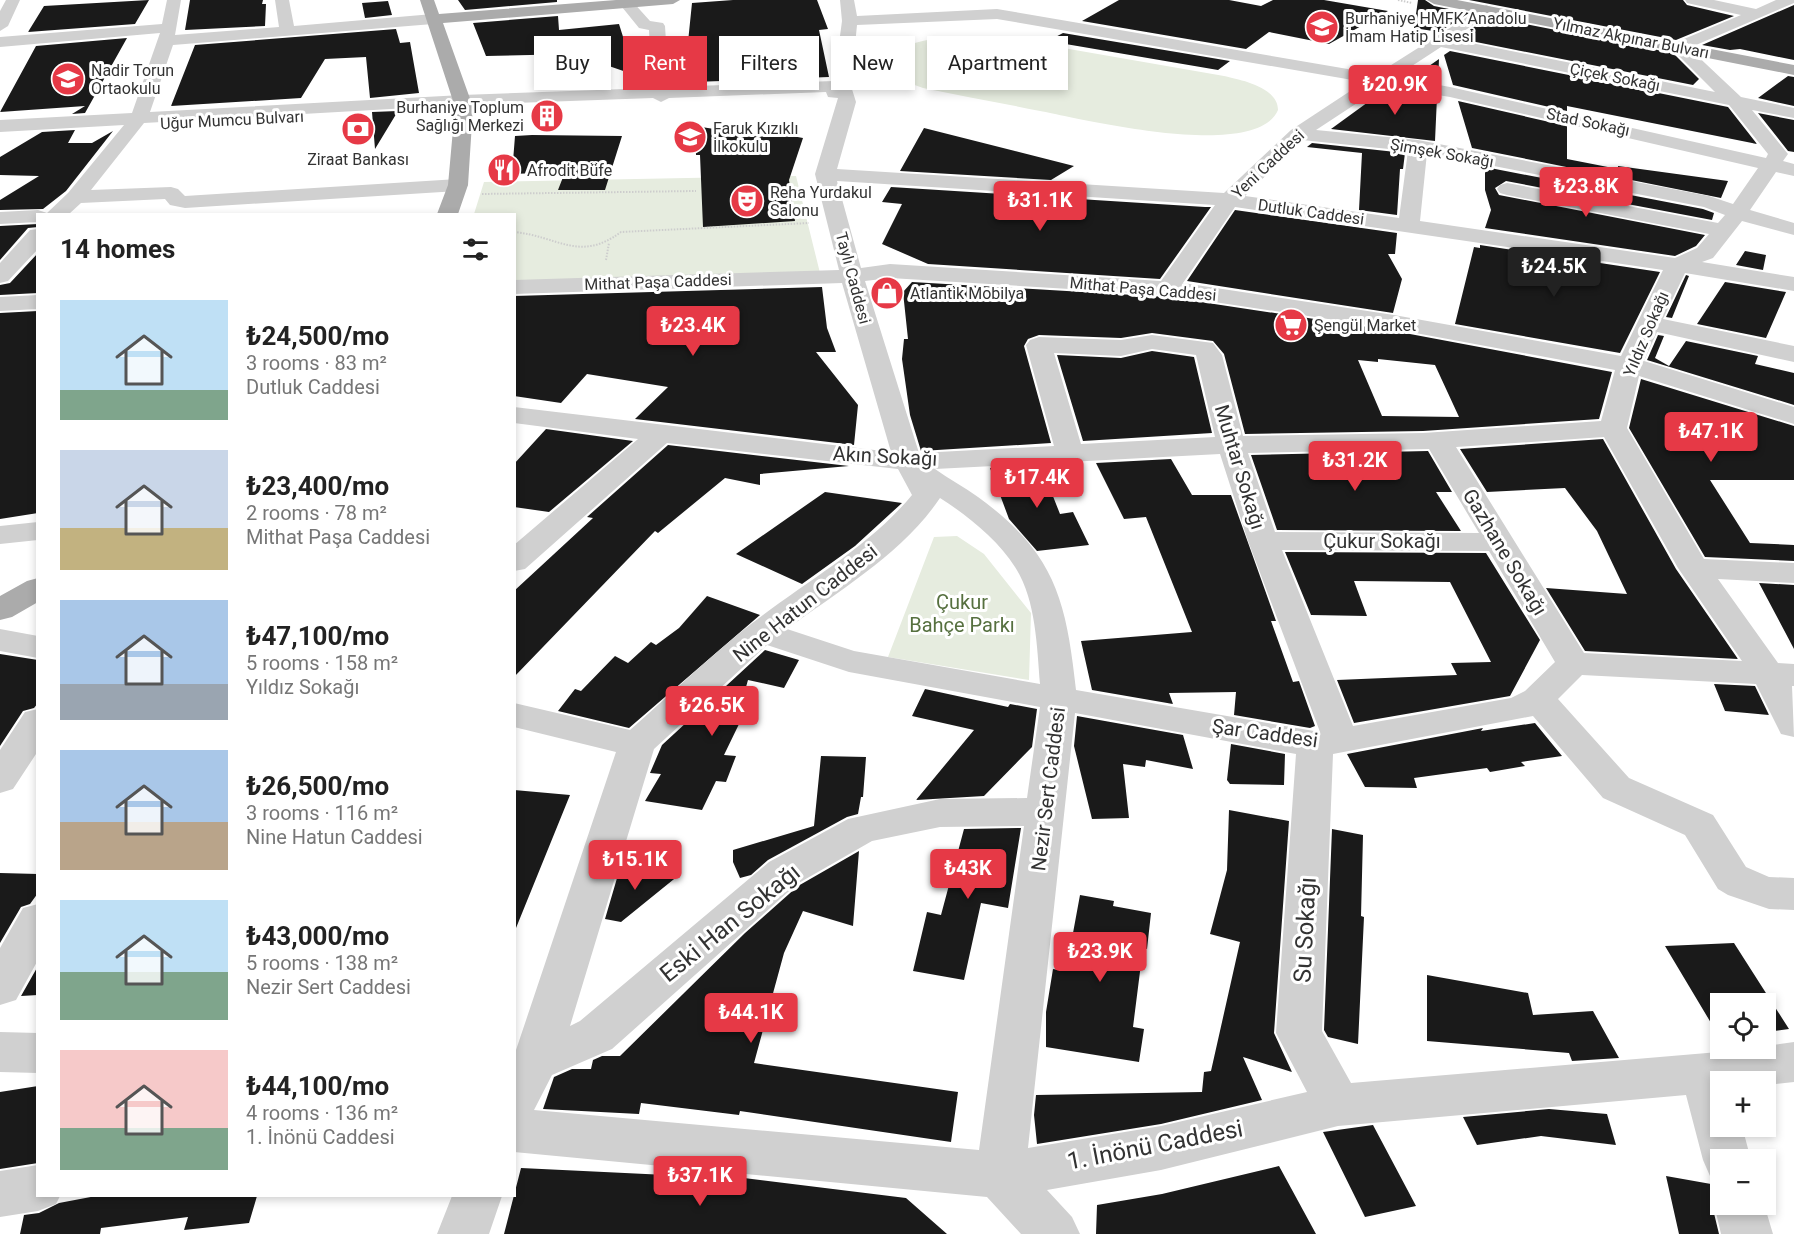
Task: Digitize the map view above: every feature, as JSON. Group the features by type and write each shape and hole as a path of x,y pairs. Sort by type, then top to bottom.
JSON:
{"main road":[{"path":"427,0 441,18 439,29 463,103 458,185 448,213"},
{"path":"441,18 470,12 609,0"},
{"path":"441,18 462,19 673,0"},
{"name":"Yılmaz Akpınar Bulvarı","path":"1434,0 1794,70"},
{"path":"0,610 36,589"}],"street":[{"path":"0,26 13,0"},
{"path":"58,213 75,197 136,122 167,34 174,0"},
{"path":"282,0 287,30"},
{"path":"825,174 847,102 839,91 850,21 847,0"},
{"path":"1692,0 1785,19"},
{"path":"1677,265 1705,253 1731,221 1782,167 1778,154 1734,100 1678,47 1789,0"},
{"path":"627,4 645,25 657,26 660,94"},
{"name":"Yeni Caddesi","path":"1168,288 1229,200 1298,134 1486,10"},
{"name":"Stad Sokağı","path":"850,21 997,14 1380,79 1725,152 1782,167"},
{"path":"0,42 287,30 441,18"},
{"name":"Çiçek Sokağı","path":"1437,41 1794,113"},
{"name":"Uğur Mumcu Bulvarı","path":"4,133 136,122 463,103 660,94 839,91"},
{"name":"Taylı Caddesi","path":"839,91 821,118 814,158 825,174 869,340 908,462"},
{"name":"Şimşek Sokağı","path":"1298,134 1418,146 1709,202 1731,221 1794,229"},
{"path":"1409,225 1418,146"},
{"name":"Dutluk Caddesi","path":"825,174 1229,200 1794,284"},
{"path":"75,197 171,193 177,201 184,202 458,185"},
{"path":"1507,189 1731,221"},
{"path":"0,218 36,216"},
{"path":"0,276 36,237"},
{"name":"Yıldız Sokağı","path":"1613,428 1629,365 1677,265"},
{"name":"Mithat Paşa Caddesi","path":"516,287 853,276 890,271 1168,288 1394,322 1629,365 1794,416"},
{"path":"0,304 36,302"},
{"path":"1649,323 1794,354"},
{"name":"Muhtar Sokağı","path":"1070,454 1039,345 1121,348 1152,342 1204,348 1209,355 1231,445 1328,743"},
{"path":"1763,408 1794,432"},
{"name":"Akın Sokağı","path":"516,415 908,462 1231,445 1438,440 1613,428"},
{"path":"1613,428 1694,568 1781,674 1794,725"},
{"path":"516,560 661,434"},
{"name":"Gazhane Sokağı","path":"1438,440 1573,664"},
{"name":"Nine Hatun Caddesi","path":"637,744 762,633 870,552 908,519 927,496 908,462"},
{"name":"Nezir Sert Caddesi","path":"908,462 937,486 967,503 988,520 1032,567 1052,625 1059,698 1000,1175"},
{"path":"0,535 36,531"},
{"name":"Çukur Sokağı","path":"1263,541 1500,542"},
{"path":"1694,568 1794,573"},
{"name":"Şar Caddesi","path":"762,633 849,661 1328,743 1519,708 1538,699 1573,664"},
{"path":"0,640 36,647"},
{"path":"1573,664 1781,674"},
{"path":"1538,699 1617,788 1639,800 1688,818 1699,825 1732,878 1742,884 1769,893 1794,894"},
{"path":"516,715 637,744 536,1061 516,1097"},
{"path":"0,780 36,724"},
{"name":"Su Sokağı","path":"1328,743 1299,1033 1338,1105"},
{"name":"Eski Han Sokağı","path":"536,1061 596,1035 783,873 862,829 940,813 1046,812"},
{"path":"0,987 36,924"},
{"path":"0,1052 36,1053"},
{"name":"1. İnönü Caddesi","path":"516,1130 1000,1175 1161,1148 1338,1105 1703,1073 1794,1062"},
{"path":"1703,1073 1724,1149"},
{"path":"1000,1175 1053,1234"},
{"path":"0,1194 36,1188"},
{"path":"464,1234 477,1197"},
{"path":"1742,1215 1747,1234"}],"path":[{"path":"481,194 696,191"},
{"path":"516,233 572,248 592,249 609,243 621,232 812,223"}],"green space":[{"path":"927,40 927,89 915,85 915,43"},
{"path":"1068,49 1249,82 1272,96 1278,110 1263,125 1238,133 1204,135 1167,133 1092,122 933,90 1068,90"},
{"path":"796,176 820,273 516,283 516,213 474,213 484,182"},
{"name":"Çukur Bahçe Parkı","path":"957,536 984,554 1031,613 1029,680 888,657 934,537"}],"building":[{"path":"149,0 135,24 28,32 44,6"},
{"path":"190,0 263,0 262,4 266,4 265,26 185,30"},
{"path":"458,0 557,0 557,2 465,10"},
{"path":"733,0 817,0 828,29 819,30 829,77 819,77 819,36 719,36 719,81 707,81 707,36 689,36 692,3"},
{"path":"1119,0 1229,0 1261,6 1273,0 1324,0 1388,11 1329,44 1269,32 1246,49 1082,21"},
{"path":"1418,0 1425,0 1434,6 1469,13 1439,32 1414,28"},
{"path":"1469,0 1683,0 1687,5 1734,16 1676,40"},
{"path":"388,1 392,15 365,18 362,3"},
{"path":"1794,5 1794,60 1740,49 1730,50 1702,45"},
{"path":"558,16 559,30 619,24 623,37 623,71 611,67 611,36 534,36 534,55 486,56 473,23"},
{"path":"1489,17 1673,53 1699,79 1693,85 1466,40 1469,38 1460,36"},
{"path":"396,29 400,43 410,42 419,93 370,98 366,57 325,59 301,98 171,106 195,45"},
{"path":"1063,33 1230,61 1218,70 1068,44 1068,36 1057,36"},
{"path":"127,38 85,113 72,114 85,106 0,112 36,46"},
{"path":"1450,51 1728,107 1757,144 1567,106 1567,111 1453,85 1444,55"},
{"path":"1439,59 1438,83 1412,78"},
{"path":"1788,76 1794,77 1794,106 1758,98"},
{"path":"1386,89 1437,97 1435,141 1331,129"},
{"path":"1458,101 1567,126 1567,159 1618,169 1618,166 1728,181 1721,198 1472,148"},
{"path":"398,111 375,149 372,112"},
{"path":"1758,113 1794,120 1794,152 1788,151"},
{"path":"695,126 765,137 771,132 803,138 789,180 795,221 703,227 700,155 696,155"},
{"path":"924,128 1074,166 1051,180 900,171"},
{"path":"75,130 68,143 92,143 113,131 66,191 43,209 0,210 0,200 39,176 0,175 0,157 42,132"},
{"path":"515,136 622,136 605,190 558,190 565,172 512,174"},
{"path":"1312,143 1405,153 1403,169 1400,169 1397,215 1359,210 1362,153 1307,147"},
{"path":"1485,167 1714,213 1712,220 1506,181 1495,188 1499,195 1705,235 1696,246 1675,256 1485,228 1491,210 1485,190"},
{"path":"891,187 1211,207 1160,279 928,264 882,244 902,204 882,202"},
{"path":"1235,210 1397,233 1395,254 1388,254 1402,279 1393,313 1187,281"},
{"path":"36,224 36,227 28,228 0,260 0,226"},
{"path":"1480,245 1660,272 1620,353 1455,324 1474,247 1480,248"},
{"path":"1745,251 1766,255 1763,270 1736,265"},
{"path":"36,255 36,293 0,295 0,285 10,283"},
{"path":"1686,275 1689,276 1672,318 1666,317"},
{"path":"912,282 1168,297 1394,331 1612,372 1599,419 1423,431 1245,434 1224,354 1213,341 1152,333 1121,338 1039,335 1028,339 1024,346 1051,443 921,451 910,415 902,359 904,339 908,339 903,292","holes":["1378,359 1435,365 1459,417 1382,416 1358,360 1378,362"]},
{"path":"1725,282 1786,292 1766,338 1697,324"},
{"path":"822,287 827,328 836,352 816,352 858,405 854,445 635,419 668,387 587,374 561,403 516,396 516,296"},
{"path":"36,311 36,513 0,519 0,313"},
{"path":"1658,335 1664,336 1655,358 1669,366 1686,341 1758,356 1755,364 1794,373 1794,405 1647,360"},
{"path":"1152,351 1194,357 1212,433 1083,441 1057,355 1121,358"},
{"path":"1641,379 1794,426 1794,480 1710,480 1750,543 1794,545 1794,561 1705,557 1629,428"},
{"path":"546,429 633,441 549,512 516,507 516,462"},
{"path":"1603,439 1676,569 1738,659 1585,651 1546,588 1627,594 1597,531 1565,488 1487,492 1460,449"},
{"path":"668,445 849,466 760,474 760,485 725,478 658,533 655,531 516,675 516,589 593,518 587,517"},
{"path":"1428,451 1452,492 1436,492 1461,531 1277,530 1251,455"},
{"path":"1171,459 1192,495 1231,495 1276,621 1271,621 1293,682 1299,681 1315,726 1310,728 1234,715 1236,692 1169,693 1173,704 1092,690 1081,641 1192,632 1146,517 1124,519 1096,463"},
{"path":"1041,466 1060,514 1073,512 1089,545 1037,551 1009,519 990,468"},
{"path":"825,492 902,503 855,546 802,584 736,554"},
{"path":"1285,552 1486,553 1540,640 1510,696 1354,723 1337,680 1457,675 1451,663 1491,662 1450,582 1354,581 1367,616 1311,615"},
{"path":"1759,583 1794,585 1794,649"},
{"path":"707,596 760,615 629,728 558,711 575,689 581,691 615,656 628,663 651,642 656,645 679,628"},
{"path":"765,650 799,660 784,688 748,680 746,687 755,691 724,755 736,756 726,782 716,781 702,810 645,801 661,774 650,773 662,745"},
{"path":"0,654 36,660 36,706 23,711 0,746"},
{"path":"1714,684 1755,686 1769,715 1725,711"},
{"path":"925,689 1008,707 1010,704 1037,709 1032,747 984,796 916,800 974,730 912,716"},
{"path":"1077,716 1183,735 1193,769 1146,760 1145,767 1123,764 1129,818 1092,819 1074,746"},
{"path":"1535,723 1562,756 1521,762 1525,766 1490,772 1487,768 1414,778 1417,788 1365,787 1347,754 1483,728 1481,731"},
{"path":"1231,744 1285,754 1284,785 1230,784 1227,780"},
{"path":"821,756 866,757 863,797 861,797 858,814 847,817 768,860 751,875 740,878 733,862 733,850 814,826"},
{"path":"516,790 570,795 516,928"},
{"path":"1229,810 1289,821 1274,1033 1292,1072 1243,1057 1262,1100 1161,1124 1037,1144 1034,1115 1036,1095 1202,1092 1204,1072 1211,1071 1240,942 1210,934 1227,870"},
{"path":"1021,828 1008,908 981,903 964,980 913,971 927,912 941,915 964,829"},
{"path":"1332,829 1363,835 1361,916 1364,917 1358,1044 1328,1037 1324,1030"},
{"path":"859,851 853,926 803,911 784,953 754,1063 958,1092 951,1142 740,1111 739,1115 641,1103 639,1114 543,1109 554,1077 572,1069 591,1069 593,1060 602,1056 620,1056 745,933 798,886"},
{"path":"620,868 679,875 621,922 605,919"},
{"path":"0,873 36,874 36,896 30,904 21,907 0,943"},
{"path":"1080,895 1114,901 1113,906 1151,913 1147,949 1143,948 1133,1027 1144,1029 1139,1062 1046,1047 1046,1012 1053,969 1066,971"},
{"path":"1734,943 1766,993 1710,993 1710,1021 1665,946"},
{"path":"36,970 36,995 21,996"},
{"path":"1427,975 1528,993 1533,1015 1593,1011 1619,1058 1572,1061 1569,1053 1427,1041"},
{"path":"1776,1009 1789,1029 1776,1031"},
{"path":"36,1086 36,1163 0,1169 0,1092"},
{"path":"1549,1109 1607,1114 1616,1145 1541,1136 1477,1145 1463,1117"},
{"path":"1373,1125 1416,1206 1365,1217 1323,1132"},
{"path":"1279,1166 1316,1234 1096,1234 1097,1205 1162,1194"},
{"path":"521,1168 687,1176 688,1171 906,1198 947,1234 504,1234 514,1197 516,1197"},
{"path":"1666,1176 1710,1184 1710,1215 1714,1215 1719,1234 1679,1234"},
{"path":"91,1197 257,1197 249,1223 184,1230 188,1217 101,1228 100,1234 20,1234 24,1215 39,1213 59,1203"}],"place":[{"name":"Burhaniye HMFK Anadolu İmam Hatip Lisesi","path":"1322,27"},
{"name":"Nadir Torun Ortaokulu","path":"68,79"},
{"name":"Burhaniye Toplum Sağlığı Merkezi","path":"547,116"},
{"name":"Ziraat Bankası","path":"358,129"},
{"name":"Faruk Kızıklı İlkokulu","path":"690,137"},
{"name":"Afrodit Büfe","path":"504,170"},
{"name":"Reha Yurdakul Salonu","path":"747,201"},
{"name":"Atlantik Mobilya","path":"887,293"},
{"name":"Şengül Market","path":"1291,325"}]}
